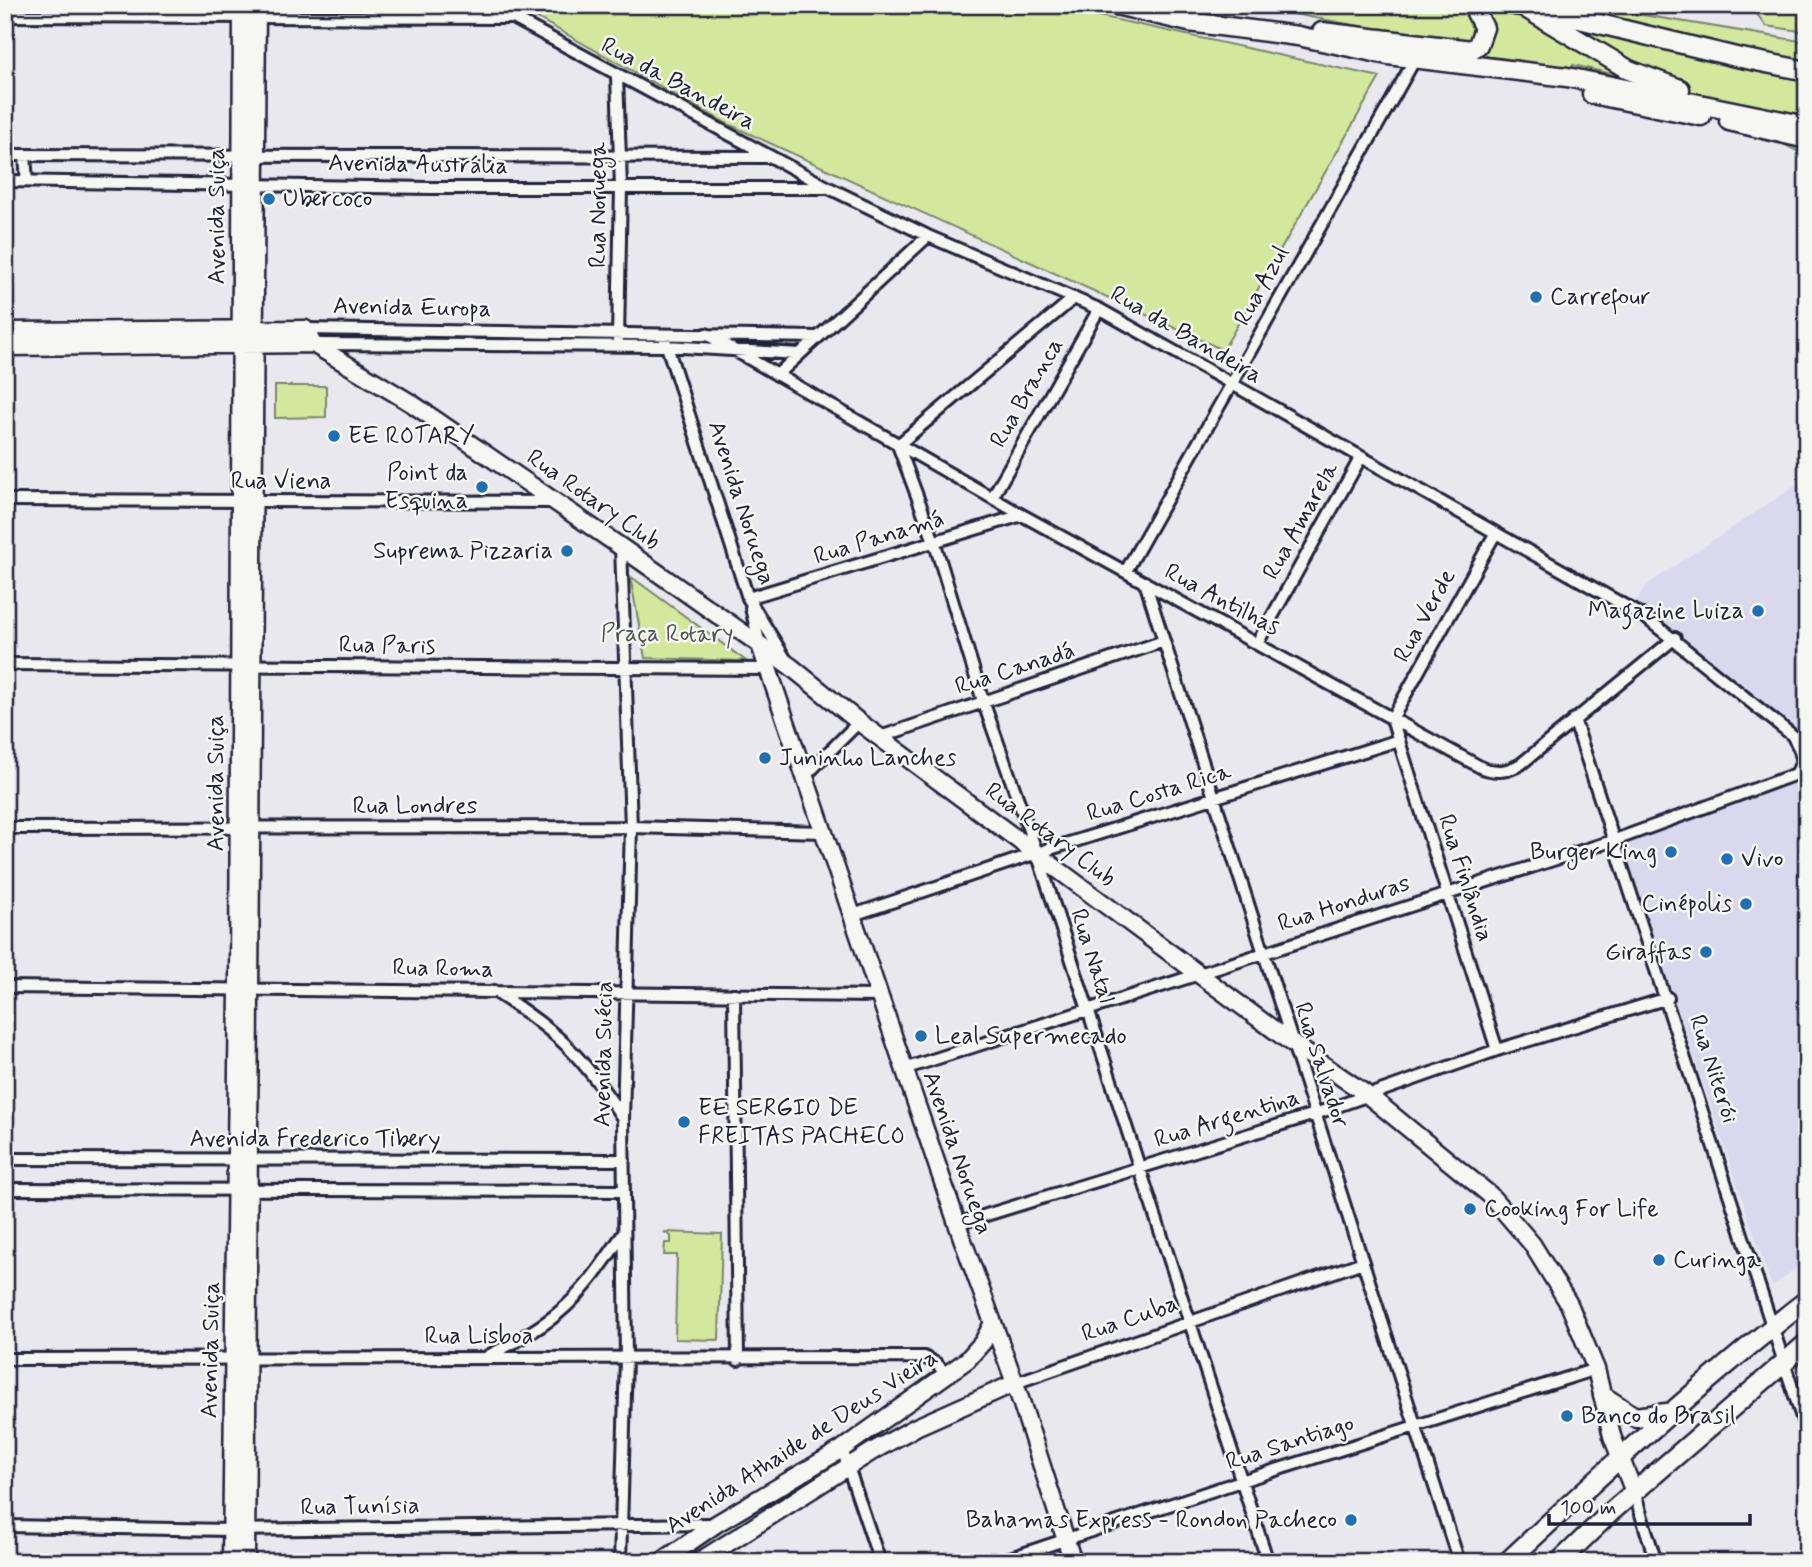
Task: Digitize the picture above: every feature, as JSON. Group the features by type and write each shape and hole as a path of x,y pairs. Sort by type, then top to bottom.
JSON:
{"main road":[{"path":"1115,5 1189,22 1298,36 1415,59 1490,66 1579,80 1807,126"},
{"path":"1298,36 1336,32 1471,50 1478,45 1484,28 1472,5"},
{"path":"1518,6 1564,13 1760,63 1807,71"},
{"path":"1518,6 1648,79 1685,90 1807,115"},
{"path":"1490,66 1620,100 1807,139"},
{"path":"1507,1562 1772,1326 1807,1300"},
{"path":"1559,1562 1634,1492 1784,1360 1807,1343"},
{"path":"1603,1396 1636,1417 1674,1412"}],"street":[{"name":"Rua da Bandeira","path":"489,5 830,188 928,236 1099,309 1645,617 1675,638 1792,735 1802,752 1803,763 1796,774"},
{"path":"5,16 250,11 510,18"},
{"name":"Avenida Suiça","path":"247,502 239,337 248,183 250,11"},
{"name":"Rua Azul","path":"1126,571 1415,59"},
{"name":"Rua Noruega","path":"617,76 621,159 618,346"},
{"name":"Avenida Austrália","path":"5,155 621,159 770,157"},
{"path":"25,156 27,181"},
{"name":"Avenida Austrália","path":"5,181 431,188 830,188"},
{"name":"Avenida Suiça","path":"231,1562 238,1529 241,1359 247,502 257,337 248,183"},
{"path":"777,375 928,236"},
{"path":"898,446 1074,298"},
{"name":"Rua Branca","path":"992,498 1099,309"},
{"name":"Avenida Europa","path":"5,331 239,337 617,333 818,337"},
{"name":"Avenida Noruega","path":"664,333 748,598 790,666"},
{"name":"Rua Antilhas","path":"706,334 1022,515 1258,642 1392,719 1494,772 1509,771 1521,764 1675,638"},
{"name":"Avenida Europa","path":"5,346 239,337"},
{"name":"Avenida Europa","path":"309,337 666,346 799,354"},
{"name":"Rua Rotary Club","path":"309,337 556,502 790,666 859,722 1293,1044 1369,1096 1490,1195 1532,1244 1569,1304 1596,1369 1621,1458 1634,1492"},
{"name":"Rua Natal","path":"898,446 935,544 983,701 1037,853 1268,1562"},
{"name":"Rua Amarela","path":"1258,642 1361,457"},
{"name":"Rua Viena","path":"5,500 556,502"},
{"name":"Rua Panamá","path":"748,598 935,544 1022,515"},
{"name":"Rua Verde","path":"1392,719 1495,534"},
{"name":"Avenida Suécia","path":"620,1562 626,1359 623,1118 631,828 628,670 621,547"},
{"name":"Rua Salvador","path":"1145,582 1459,1561"},
{"path":"748,598 760,645"},
{"name":"Rua Canadá","path":"880,737 1164,641"},
{"name":"Avenida Noruega","path":"760,645 957,1224 1015,1383 1073,1562"},
{"name":"Rua Paris","path":"5,664 769,669"},
{"name":"Rua Finlândia","path":"1392,719 1497,1050"},
{"name":"Rua Niterói","path":"1574,719 1668,998 1807,1433"},
{"path":"804,777 859,722"},
{"name":"Rua Costa Rica","path":"853,915 1037,853 1399,740"},
{"name":"Rua Honduras","path":"904,1069 1615,840 1796,774"},
{"name":"Rua Londres","path":"5,828 631,828 824,832"},
{"name":"Rua Roma","path":"5,987 626,991 880,996"},
{"path":"494,991 563,1039 591,1070 623,1118"},
{"path":"734,994 738,1360"},
{"name":"Rua Argentina","path":"957,1224 1315,1114 1497,1050 1668,998"},
{"name":"Avenida Frederico Tibery","path":"5,1158 624,1160"},
{"name":"Avenida Frederico Tibery","path":"5,1189 624,1191"},
{"path":"485,1358 532,1334 564,1311 588,1287 624,1234"},
{"name":"Rua Cuba","path":"916,1427 1015,1383 1363,1262"},
{"name":"Avenida Athaide de Deus Vieira","path":"661,1562 716,1524 842,1449 967,1360 983,1342 992,1325"},
{"path":"967,1360 987,1355 1005,1359"},
{"name":"Rua Lisboa","path":"5,1359 738,1360 924,1357 937,1364 946,1374"},
{"name":"Rua Santiago","path":"998,1562 1241,1481 1596,1369"},
{"name":"Avenida Athaide de Deus Vieira","path":"698,1562 916,1427"},
{"path":"842,1449 880,1562"},
{"path":"1634,1492 1656,1562"},
{"name":"Rua Tunísia","path":"5,1526 238,1529 716,1524"},
{"name":"Avenida Suiça","path":"238,1529 246,1562"}],"shaded area":[{"path":"1807,478 1807,1259 1772,1287 1620,838 1796,774 1803,763 1792,735 1630,609 1646,586"}],"green space":[{"path":"514,5 1048,5 1380,77 1223,350 726,123"},
{"path":"1245,5 1582,5 1807,42 1807,156 1668,87 1573,65 1572,72 1467,53 1468,46"},
{"path":"1750,5 1807,5 1807,32 1766,26"},
{"name":"EE ROTARY","path":"275,386 326,386 326,417 275,418"},
{"name":"Praça Rotary","path":"630,576 746,661 645,658"},
{"path":"664,1232 722,1234 719,1340 675,1339 677,1255 664,1255 665,1243 671,1243 671,1236"}],"place":[{"name":"Ubercoco","path":"269,199"},
{"name":"Carrefour","path":"1536,297"},
{"name":"EE ROTARY","path":"334,436"},
{"name":"Point da Esquina","path":"482,487"},
{"name":"Suprema Pizzaria","path":"567,551"},
{"name":"Magazine Luiza","path":"1758,611"},
{"name":"Juninho Lanches","path":"765,758"},
{"name":"Burger King","path":"1671,852"},
{"name":"Vivo","path":"1727,859"},
{"name":"Cinépolis","path":"1746,904"},
{"name":"Giraffas","path":"1706,952"},
{"name":"Leal Supermecado","path":"921,1036"},
{"name":"EE SERGIO DE FREITAS PACHECO","path":"684,1122"},
{"name":"Cooking For Life","path":"1470,1209"},
{"name":"Curinga","path":"1659,1260"},
{"name":"Banco do Brasil","path":"1567,1416"},
{"name":"Bahamas Express - Rondon Pacheco","path":"1351,1520"}]}
